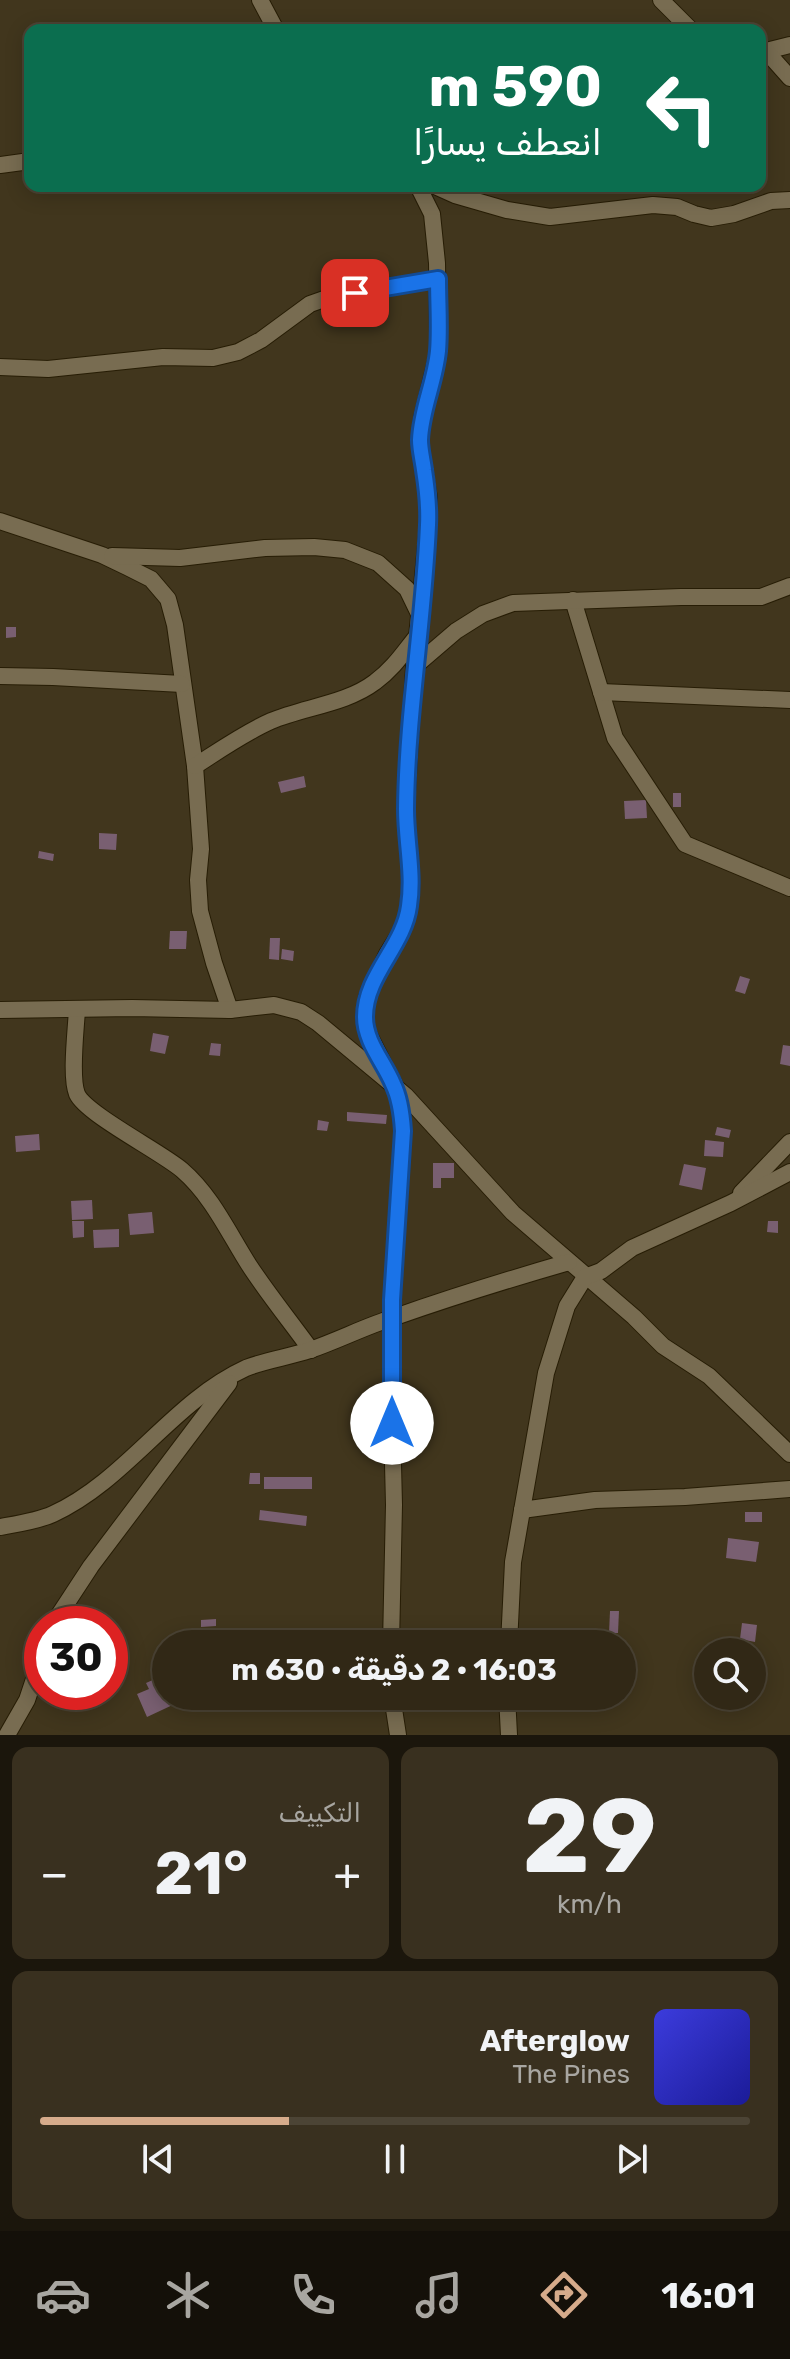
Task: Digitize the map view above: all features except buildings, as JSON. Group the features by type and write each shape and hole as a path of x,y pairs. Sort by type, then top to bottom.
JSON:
{"street":[{"path":"260,0 273,24"},
{"path":"661,0 685,24"},
{"path":"766,49 790,45"},
{"path":"766,53 790,78"},
{"path":"0,165 24,162"},
{"path":"391,1630 394,1505 392,1317 403,1131 395,1086 371,1042 365,1017 367,997 402,930 409,909 411,887 406,810 414,667 429,498 420,444 422,418 438,353 438,279 432,214 421,192"},
{"path":"448,192 507,210 550,217 653,205 677,207 711,218 734,214 771,201 790,200"},
{"path":"0,367 48,369 163,357 213,358 238,352 261,340 318,301 438,279"},
{"path":"0,521 102,555 151,579 168,599 175,625 195,766 201,849 198,880 200,911 230,1010"},
{"path":"102,555 180,558 265,548 345,550 378,563 407,589 420,625"},
{"path":"414,667 456,631 483,614 513,603 761,597 790,586"},
{"path":"573,600 615,738 685,844 790,888"},
{"path":"195,766 267,723 373,684 393,667 420,625"},
{"path":"0,676 182,684"},
{"path":"601,692 790,700"},
{"path":"0,1010 230,1010 274,1005 301,1012 395,1086 513,1213 634,1317 663,1346 709,1376 790,1454"},
{"path":"77,1009 74,1083 80,1100 185,1172 212,1204 250,1266 311,1350"},
{"path":"731,1203 790,1142"},
{"path":"510,1630 513,1562 546,1373 567,1306 585,1277 601,1271 632,1248 790,1172"},
{"path":"0,1527 51,1515 84,1496 185,1410 247,1368 311,1350 392,1317 569,1262"},
{"path":"65,1606 91,1566 235,1375"},
{"path":"522,1510 595,1500 790,1489"},
{"path":"7,1735 24,1705"},
{"path":"394,1710 398,1735"},
{"path":"508,1710 509,1735"}],"route":[{"path":"355,293 438,279 438,353 422,418 420,444 429,498 421,618 414,667 406,810 411,887 409,909 402,930 367,997 365,1017 371,1042 395,1086 402,1114 403,1156 392,1300 392,1423"}]}
